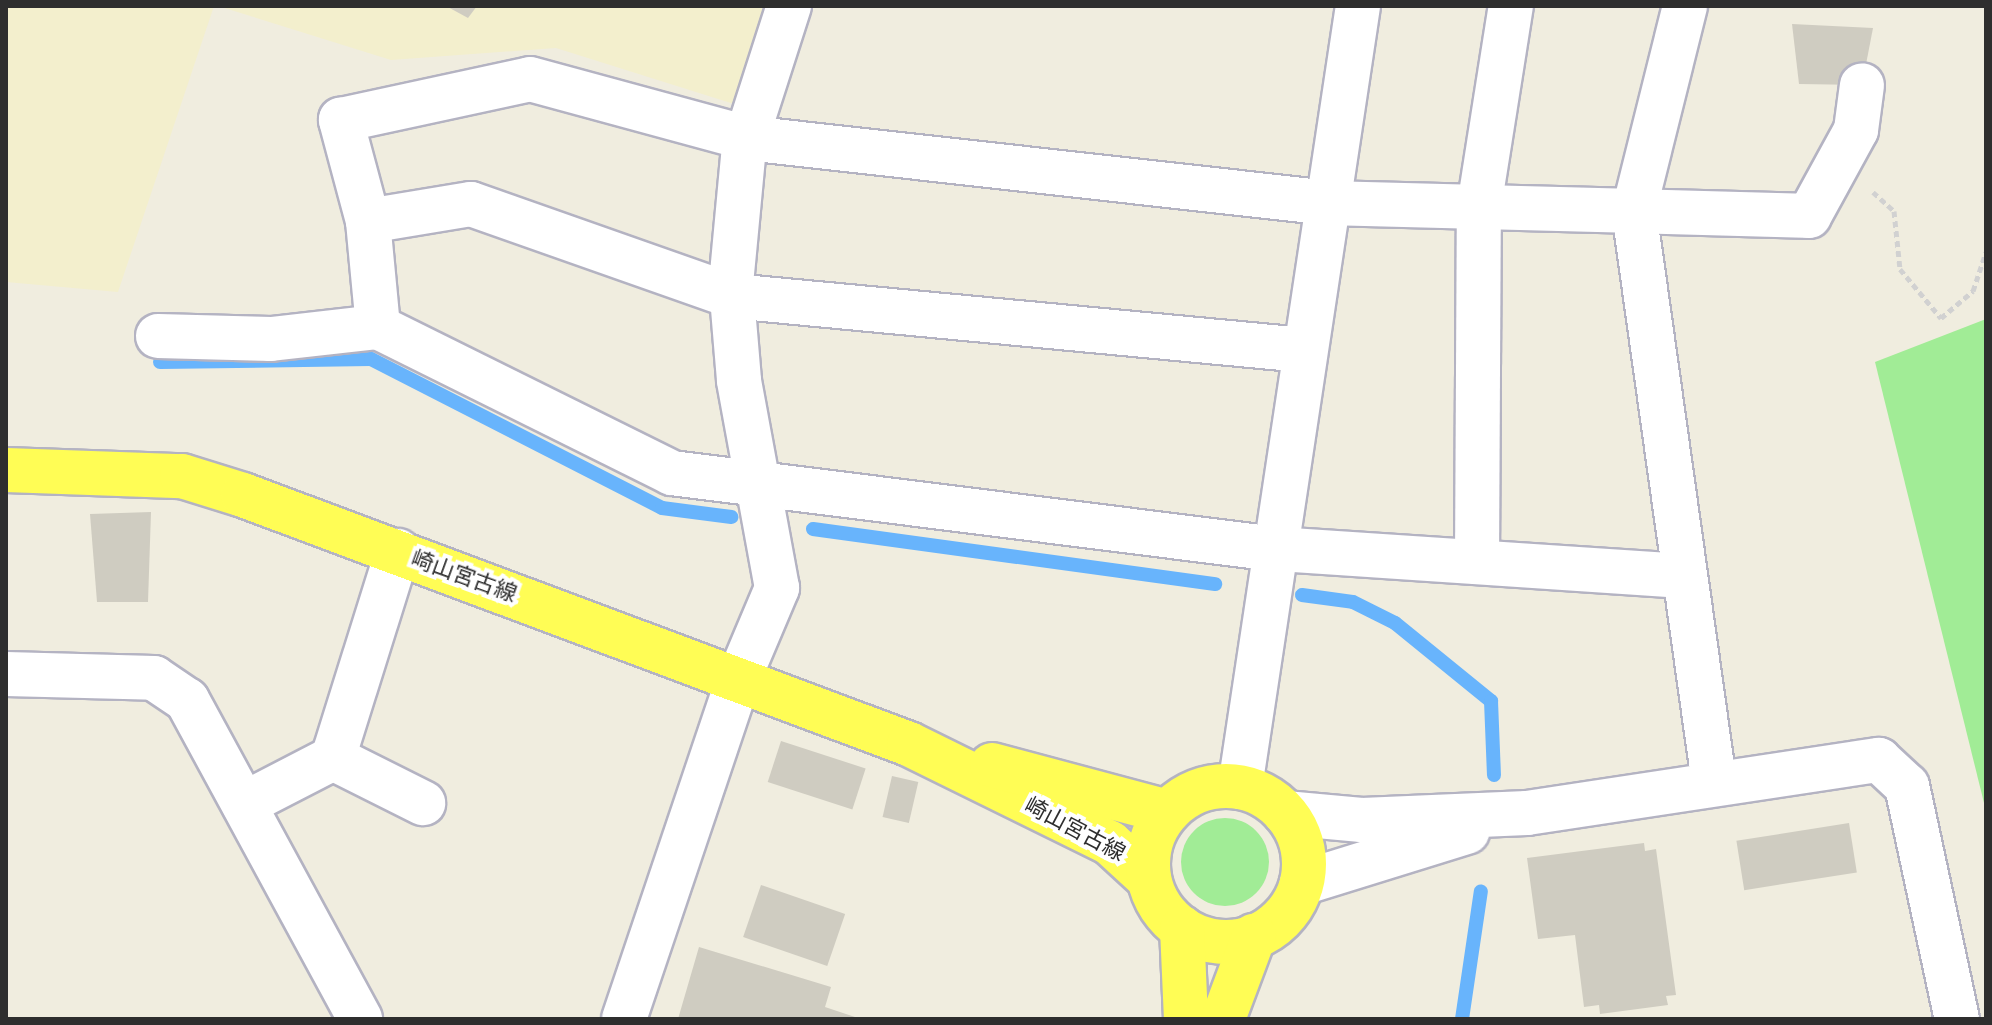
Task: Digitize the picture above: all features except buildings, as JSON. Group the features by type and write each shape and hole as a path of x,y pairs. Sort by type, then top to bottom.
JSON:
{"main road":[{"name":"崎山宮古線","path":"6,470 182,476 398,551 909,744 1110,843 1149,879"},
{"name":"崎山宮古線","path":"909,744 1167,812 1147,855 1149,879 1166,915 1182,928"},
{"path":"1167,812 1200,790 1240,787 1285,813 1302,846 1302,883 1284,915 1254,936 1217,941 1182,928 1186,1019"},
{"path":"1223,1019 1254,936"}],"street":[{"path":"624,1019 739,678 777,588 732,296 747,138 789,6"},
{"path":"1240,787 1303,350 1329,203 1358,6"},
{"path":"1477,562 1479,207 1511,6"},
{"path":"1685,6 1634,211 1714,782"},
{"path":"378,327 368,221 341,120 503,82 560,85 747,138 1329,203 1809,216 1856,130 1862,85"},
{"path":"368,221 471,204 732,296 1303,350"},
{"path":"158,336 271,339 378,327 672,473 1275,549 1684,576"},
{"path":"244,804 333,758 398,551"},
{"path":"6,674 170,685 187,700 360,1019"},
{"path":"333,758 423,803"},
{"path":"1285,813 1362,820 1527,813 1714,782 1879,760 1898,771 1957,1019"},
{"path":"1302,883 1527,813"}],"path":[{"path":"1839,166 1894,211 1900,269 1941,318 1973,291 1986,252"}],"shaded area":[{"path":"6,6 214,6 118,292 6,282"},
{"path":"218,6 765,6 734,104 556,48 391,60"}],"green space":[{"path":"1986,319 1986,811 1875,362"},
{"path":"1225,818 1242,822 1256,831 1265,845 1269,862 1265,879 1256,893 1242,902 1225,906 1208,902 1194,893 1185,879 1181,862 1185,845 1194,831 1208,822"}],"waterway":[{"path":"160,362 371,359 662,508 731,517"},
{"path":"813,529 1215,584"},
{"path":"1302,595 1353,602 1395,623 1491,701 1494,775"},
{"path":"1462,1019 1481,891"}]}
